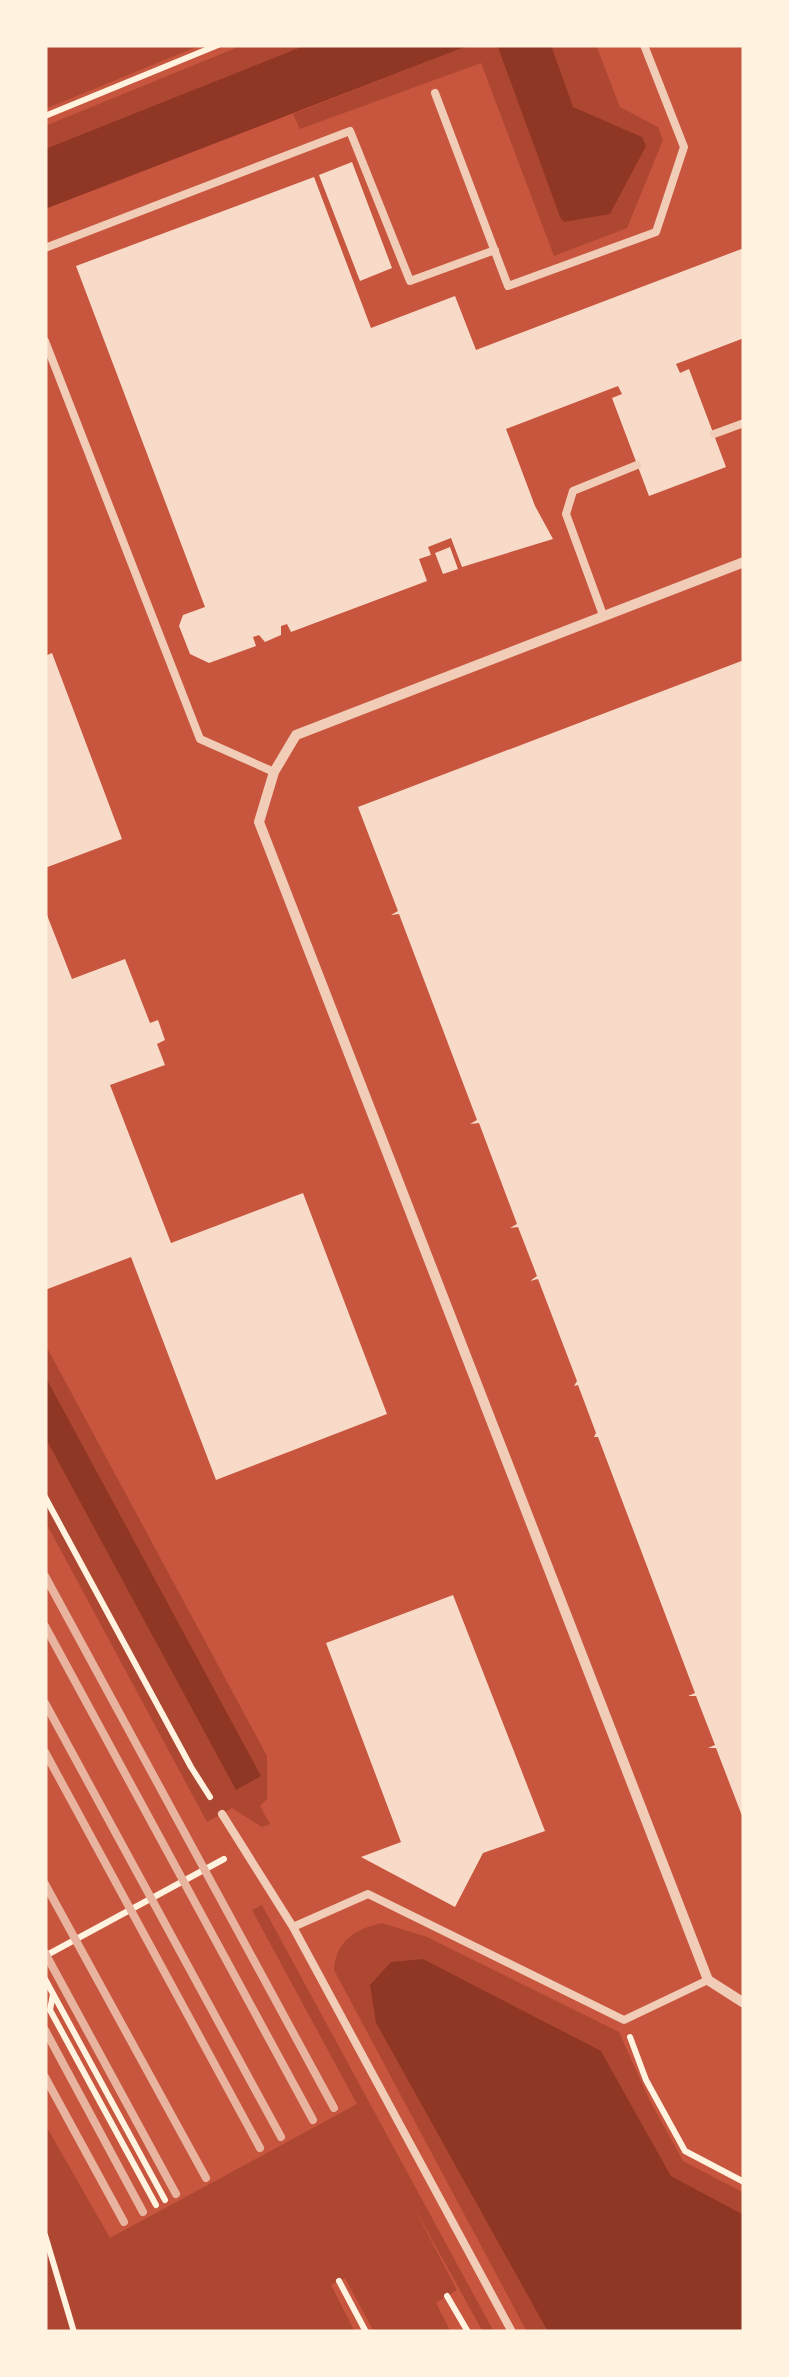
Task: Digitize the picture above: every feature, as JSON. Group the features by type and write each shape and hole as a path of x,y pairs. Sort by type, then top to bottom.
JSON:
{"street":[{"path":"744,562 296,734 274,772 259,822 708,1980 744,2003"}],"lane":[{"path":"434,93 508,286 656,232 684,147 644,45"},
{"path":"45,248 350,131 410,281 495,250"},
{"path":"45,342 200,739 274,772"},
{"path":"714,434 744,423"},
{"path":"604,615 566,514 573,490 638,465"},
{"path":"222,1814 294,1927 512,2332"},
{"path":"294,1927 368,1894 624,2020 708,1980"}],"path":[{"path":"45,116 218,45"},
{"path":"45,1497 191,1767 222,1814"},
{"path":"45,1956 245,1848"},
{"path":"45,1978 165,2200"},
{"path":"53,1994 50,2010 156,2205"},
{"path":"624,2020 646,2080 685,2151 744,2182"},
{"path":"45,2235 74,2332"},
{"path":"339,2281 366,2332"},
{"path":"447,2296 468,2332"}],"shaded area":[{"path":"45,45 201,45 45,109"},
{"path":"243,45 306,45 45,149 45,126"},
{"path":"306,45 470,45 45,209 45,149"},
{"path":"470,45 497,45 560,217 610,214 645,146 641,137 572,107 551,45 596,45 620,107 658,127 663,140 627,228 554,256 481,63 300,129 293,114"},
{"path":"497,45 551,45 573,107 642,137 646,146 610,214 564,222 560,217"},
{"path":"45,1344 267,1756 267,1799 260,1806 270,1824 262,1827 232,1808 207,1822 45,1521"},
{"path":"45,1376 261,1776 236,1790 45,1437"},
{"path":"262,1905 494,2332 483,2332 410,2200 457,2290 436,2303 451,2332 374,2332 345,2278 331,2285 355,2332 45,2332 45,2124 110,2238 357,2104 252,1910"},
{"path":"382,1923 427,1937 619,2032 683,2161 744,2193 744,2215 671,2176 601,2051 376,2023 548,2332 527,2332 334,1970 339,1951 349,1938"},
{"path":"423,1959 601,2051 671,2176 744,2215 744,2332 548,2332 376,2023 370,1985 391,1962"}],"building":[{"path":"352,162 392,268 360,281 319,175"},
{"path":"314,177 371,328 455,296 476,350 744,248 744,338 676,364 680,373 689,369 726,467 649,496 612,398 622,394 618,386 506,429 535,506 553,539 462,567 451,538 428,547 431,555 419,559 427,581 291,632 287,624 281,626 281,635 265,642 259,635 253,637 256,646 209,663 190,654 179,626 183,615 205,607 76,266"},
{"path":"450,547 458,569 443,574 435,553"},
{"path":"52,653 122,839 45,868 45,656"},
{"path":"744,660 744,1821 716,1748 708,1748 715,1745 696,1696 688,1696 695,1693 598,1437 594,1437 596,1433 578,1385 574,1386 577,1381 538,1279 530,1281 537,1276 518,1227 510,1228 517,1224 479,1123 470,1124 477,1120 399,914 391,915 398,911 358,807"},
{"path":"45,910 72,979 125,959 150,1023 158,1020 165,1040 157,1044 165,1065 110,1085 171,1243 303,1193 387,1414 216,1480 131,1257 45,1290"},
{"path":"453,1595 545,1831 483,1853 455,1907 361,1857 401,1842 326,1643"}],"railway":[{"path":"45,1576 334,2108"},
{"path":"45,1626 313,2120"},
{"path":"45,1703 281,2137"},
{"path":"45,1752 260,2148"},
{"path":"45,1884 206,2178"},
{"path":"45,1953 176,2194"},
{"path":"45,2030 143,2212"},
{"path":"45,2077 124,2222"}]}
